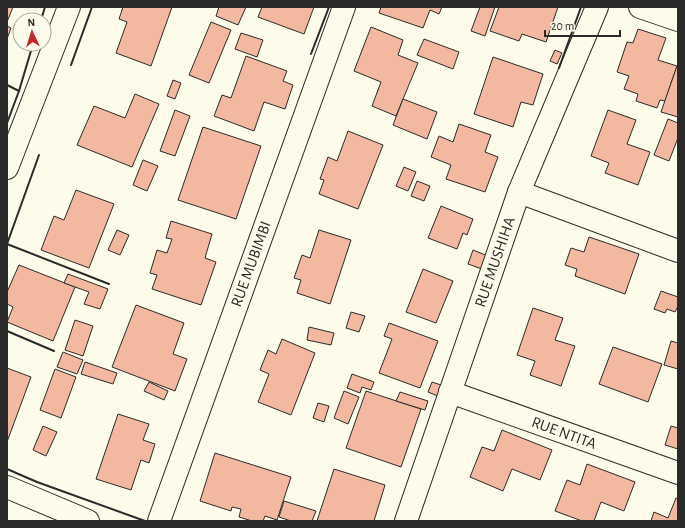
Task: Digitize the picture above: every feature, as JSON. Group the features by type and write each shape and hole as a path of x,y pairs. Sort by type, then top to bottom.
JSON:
{"street":[{"path":"7,168 69,7"},
{"name":"RUE MUBIMBI","path":"159,521 344,7"},
{"name":"RUE MUSHIHA","path":"406,521 519,192 597,7"},
{"path":"640,7 678,20"},
{"path":"519,192 678,251"},
{"name":"RUE NTITA","path":"450,392 678,474"},
{"path":"7,487 88,521"}],"building":[{"path":"7,7 13,7 7,22"},
{"path":"123,7 172,7 151,66 116,53 127,22 119,19"},
{"path":"219,7 246,7 238,25 216,16"},
{"path":"262,7 314,7 304,34 258,17"},
{"path":"381,7 442,7 439,14 430,10 423,28 379,13"},
{"path":"480,7 495,7 485,36 471,31"},
{"path":"499,7 558,7 546,42 522,34 519,41 490,31"},
{"path":"211,22 231,30 209,83 189,75"},
{"path":"7,26 11,28 7,39"},
{"path":"371,27 403,40 398,55 418,63 396,116 372,106 381,82 354,71"},
{"path":"638,29 666,38 658,60 677,66 665,101 660,100 657,108 636,101 638,94 624,89 629,76 617,72 627,42 633,43"},
{"path":"241,33 263,40 257,57 235,49"},
{"path":"424,39 459,52 453,69 417,55"},
{"path":"555,50 562,53 557,64 550,61"},
{"path":"246,56 287,71 283,81 293,85 285,109 264,102 254,131 214,116 222,95 231,98"},
{"path":"493,57 543,74 533,105 521,102 513,127 474,114"},
{"path":"678,66 678,117 661,112"},
{"path":"173,80 181,83 175,99 167,96"},
{"path":"135,94 159,104 132,167 77,145 94,106 125,118"},
{"path":"403,99 437,112 427,139 393,125"},
{"path":"175,110 190,116 175,156 160,151"},
{"path":"608,110 636,120 627,144 650,152 638,185 605,173 609,163 591,156"},
{"path":"668,119 678,123 678,138 669,161 654,155"},
{"path":"459,124 491,135 485,152 498,157 485,192 446,179 451,165 431,157 439,136 453,142"},
{"path":"203,127 261,146 236,219 178,200"},
{"path":"348,131 383,145 358,209 319,194 324,180 320,179 328,157 337,161"},
{"path":"143,160 158,166 147,191 133,185"},
{"path":"404,167 416,172 408,191 396,186"},
{"path":"417,181 430,186 424,201 411,196"},
{"path":"76,190 114,204 89,268 41,250 54,216 64,220"},
{"path":"441,206 473,219 467,235 463,233 457,249 428,238"},
{"path":"171,221 212,234 205,258 216,262 201,305 152,289 157,275 150,273 157,250 167,253 172,239 166,238"},
{"path":"117,230 129,235 120,255 108,250"},
{"path":"319,230 351,240 330,304 297,293 301,280 294,278 302,255 310,258"},
{"path":"589,237 639,254 625,294 575,276 577,269 565,265 571,248 584,252"},
{"path":"473,250 488,256 482,269 468,264"},
{"path":"19,265 75,287 53,341 7,322 13,307 7,304 7,292"},
{"path":"423,269 453,281 436,323 406,312"},
{"path":"68,274 108,289 100,309 84,304 89,292 64,283"},
{"path":"661,291 678,297 678,306 675,312 667,309 665,313 654,309"},
{"path":"136,305 184,323 173,354 187,359 175,391 112,367"},
{"path":"533,308 563,318 555,340 575,346 561,386 530,375 535,361 517,355"},
{"path":"351,312 365,316 359,332 346,328"},
{"path":"75,320 93,326 83,356 65,350"},
{"path":"389,323 438,341 420,388 379,373 392,339 384,336"},
{"path":"309,327 334,333 331,345 307,340"},
{"path":"282,339 315,353 291,415 258,402 269,374 260,370 268,350 276,354"},
{"path":"671,341 678,343 678,369 664,365"},
{"path":"613,347 662,364 648,402 599,384"},
{"path":"63,352 83,360 77,374 57,367"},
{"path":"85,362 117,373 113,384 81,374"},
{"path":"7,368 31,377 7,442"},
{"path":"55,369 76,377 61,418 40,410"},
{"path":"352,374 374,382 371,390 362,387 360,393 347,388"},
{"path":"149,382 168,391 164,400 144,391"},
{"path":"432,382 444,386 440,397 428,392"},
{"path":"344,391 359,397 348,424 334,418"},
{"path":"366,391 421,409 401,467 346,448"},
{"path":"400,392 428,401 425,410 396,401"},
{"path":"318,403 329,406 324,422 313,418"},
{"path":"118,414 149,424 143,440 155,444 149,463 141,460 131,490 96,479"},
{"path":"43,426 57,432 46,456 33,450"},
{"path":"671,426 678,428 678,449 665,445"},
{"path":"502,430 552,450 540,480 512,469 503,491 470,477 482,447 494,451"},
{"path":"215,453 291,477 277,520 265,516 263,521 252,521 239,517 241,509 232,507 231,511 200,501"},
{"path":"587,464 635,482 624,511 601,502 594,521 582,521 555,511 567,480 580,485"},
{"path":"334,469 385,485 374,521 317,521"},
{"path":"676,498 678,499 678,521 651,521 654,512 668,518"},
{"path":"284,501 316,511 312,521 291,521 279,517"}],"wall":[{"path":"43,12 45,7"},
{"path":"71,65 92,7"},
{"path":"311,54 329,7"},
{"path":"559,68 581,7"},
{"path":"7,123 19,91 31,52"},
{"path":"7,85 19,91"},
{"path":"7,244 39,155"},
{"path":"7,244 109,284"},
{"path":"7,331 54,351"},
{"path":"7,469 37,482 145,521"}]}
